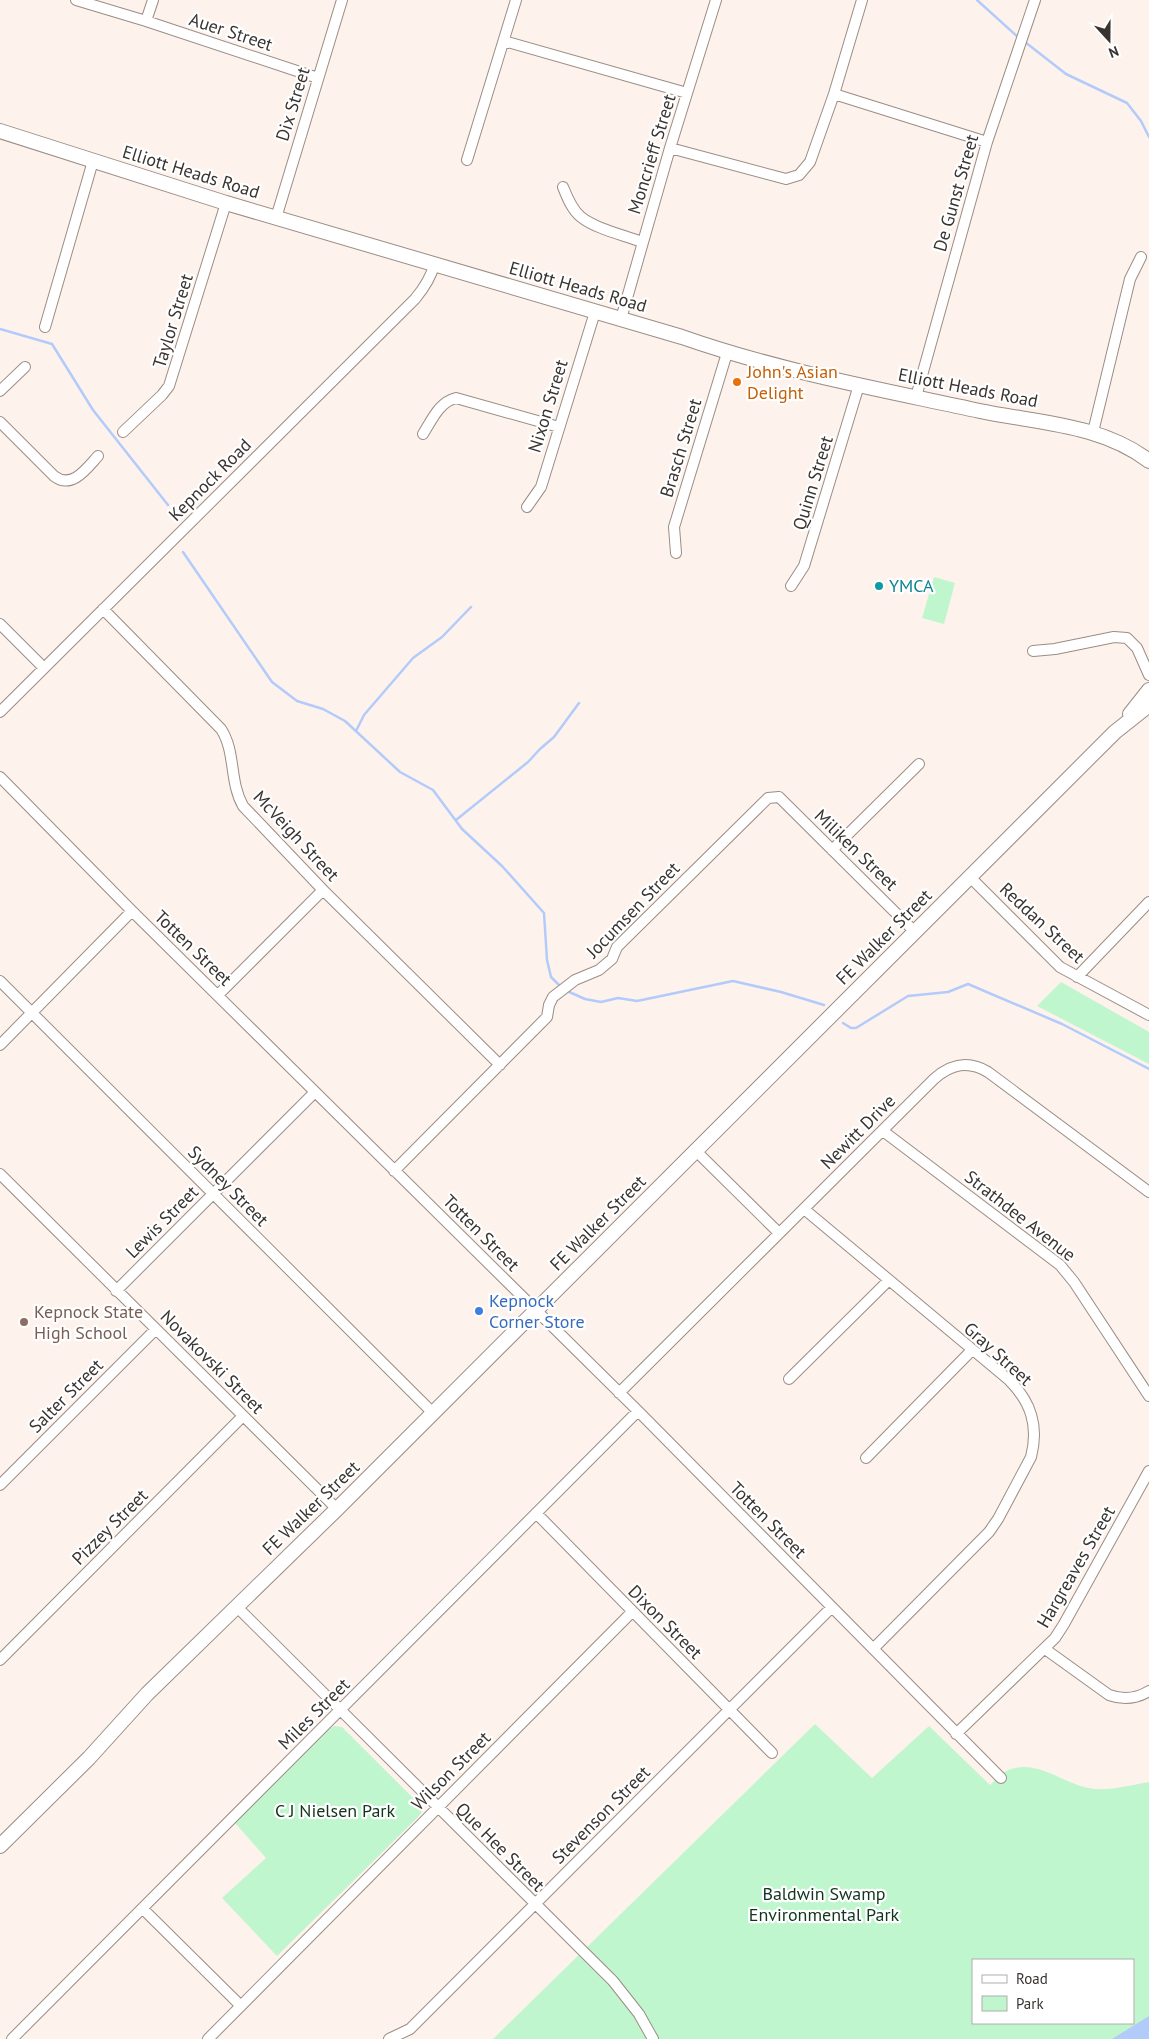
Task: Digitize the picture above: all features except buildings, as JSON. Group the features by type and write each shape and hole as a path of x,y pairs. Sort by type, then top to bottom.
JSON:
{"main road":[{"name":"Elliott Heads Road","path":"0,131 226,203 621,319 727,353 785,369 859,385 1093,432 1130,447 1149,461"},
{"name":"FE Walker Street","path":"0,1846 89,1758 147,1694 337,1509 1115,732 1149,690"},
{"name":"FE Walker Street","path":"1115,732 1149,705"}],"street":[{"name":"Auer Street","path":"76,0 318,78"},
{"path":"146,21 153,0"},
{"name":"Dix Street","path":"276,218 342,0"},
{"path":"467,160 516,0"},
{"name":"Moncrieff Street","path":"621,319 642,242 716,0"},
{"path":"670,148 786,179 799,175 810,162 834,94 862,0"},
{"name":"De Gunst Street","path":"916,397 988,142 1035,0"},
{"path":"504,41 687,93"},
{"path":"834,94 988,142"},
{"path":"45,328 93,161"},
{"path":"563,187 572,207 580,217 642,242"},
{"name":"Taylor Street","path":"123,432 169,386 226,203"},
{"path":"1093,432 1130,279 1141,258"},
{"name":"Kepnock Road","path":"0,712 415,299 432,274 434,265"},
{"name":"Nixon Street","path":"527,507 541,487 595,312"},
{"name":"Brasch Street","path":"676,553 674,527 727,353"},
{"path":"0,391 25,367"},
{"name":"Quinn Street","path":"790,586 804,566 859,385"},
{"path":"423,434 441,406 445,402 456,398 559,427"},
{"path":"0,422 54,476 68,484 98,456"},
{"name":"McVeigh Street","path":"103,609 221,729 228,740 234,783 237,796 243,806 323,890 500,1065"},
{"path":"0,624 44,668"},
{"path":"1033,651 1055,649 1114,637 1127,638 1137,648 1149,675"},
{"path":"832,850 919,764"},
{"name":"Totten Street","path":"0,777 132,911 638,1411 1001,1778"},
{"name":"Miliken Street","path":"772,796 779,798 915,932"},
{"name":"Jocumsen Street","path":"394,1171 547,1017 549,1005 553,997 575,980 597,972 610,960 616,947 764,800 772,796"},
{"name":"Reddan Street","path":"970,877 1060,967 1149,1015"},
{"path":"218,994 323,890"},
{"path":"1076,977 1149,902"},
{"path":"0,1045 132,911"},
{"name":"Sydney Street","path":"0,981 433,1413"},
{"name":"Newitt Drive","path":"619,1393 942,1071 952,1066 970,1064 988,1072 1149,1192"},
{"name":"Lewis Street","path":"116,1291 315,1092"},
{"name":"Strathdee Avenue","path":"883,1131 1060,1265 1074,1282 1149,1396"},
{"path":"696,1151 779,1233"},
{"name":"Novakovski Street","path":"0,1174 337,1509"},
{"name":"Gray Street","path":"804,1209 1009,1380 1028,1404 1035,1433 1031,1457 998,1519 989,1532 872,1649"},
{"path":"789,1378 889,1280"},
{"name":"Salter Street","path":"0,1484 156,1330"},
{"path":"866,1458 972,1350"},
{"name":"Miles Street","path":"12,2039 638,1411"},
{"name":"Pizzey Street","path":"0,1660 243,1416"},
{"name":"Hargreaves Street","path":"956,1734 1045,1649 1064,1624 1149,1471"},
{"name":"Dixon Street","path":"536,1513 772,1753"},
{"name":"Que Hee Street","path":"237,1607 613,1981 634,2008 653,2039"},
{"name":"Stevenson Street","path":"389,2039 410,2029 831,1608"},
{"name":"Wilson Street","path":"208,2039 632,1612"},
{"path":"1045,1649 1109,1695 1117,1698 1135,1697 1149,1691"},
{"path":"143,1909 241,2006"}],"green space":[{"path":"934,577 955,583 944,624 922,618"},
{"path":"1061,982 1149,1032 1149,1064 1037,1006"},
{"name":"Baldwin Swamp Environmental Park","path":"815,1724 872,1778 929,1726 990,1785 1004,1772 1028,1767 1039,1769 1084,1787 1096,1789 1116,1788 1149,1782 1149,2039 493,2039"},
{"name":"C J Nielsen Park","path":"334,1726 342,1727 422,1807 422,1812 277,1956 222,1898 266,1858 235,1823"}],"water":[{"path":"1149,2016 1149,2039 1112,2039"}],"waterway":[{"path":"977,0 1019,38"},
{"path":"1025,42 1066,74 1127,103 1141,121 1149,137"},
{"path":"0,329 52,344 93,410 168,505"},
{"path":"183,552 272,682 297,701 323,709 345,721 400,772 433,790 462,829 502,866 544,913 547,960 551,977 560,986"},
{"path":"356,731 364,715 413,658 442,637 471,607"},
{"path":"456,820 528,762 554,737 579,703"},
{"path":"567,991 585,999 601,1002 618,998 637,1001 733,981 781,992 824,1005"},
{"path":"843,1023 851,1028 856,1028 908,996 948,992 968,984 1062,1024 1149,1069"}],"place":[{"name":"John's Asian Delight","path":"737,382"},
{"name":"YMCA","path":"879,586"},
{"name":"Kepnock Corner Store","path":"479,1311"},
{"name":"Kepnock State High School","path":"24,1322"}]}
